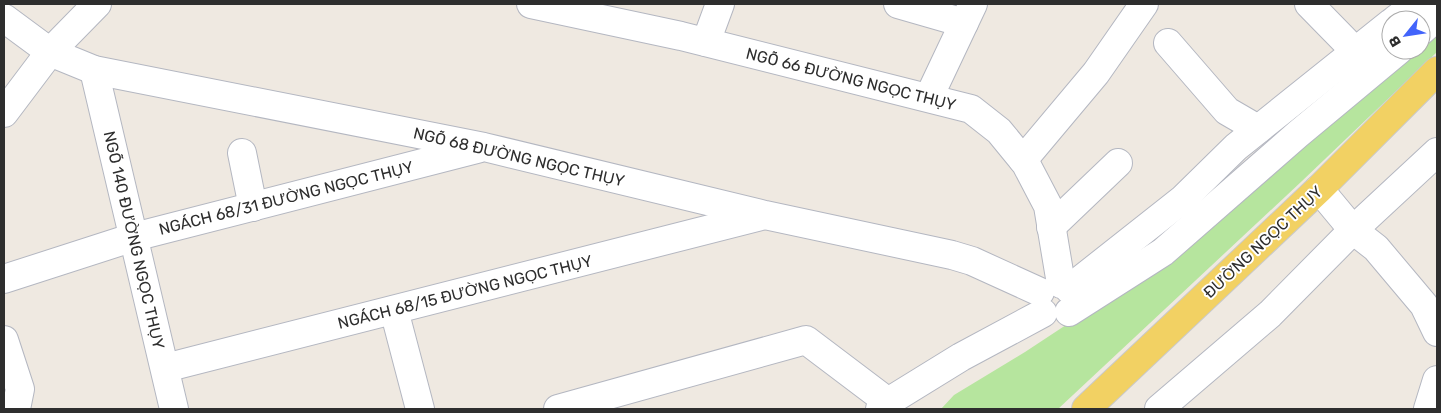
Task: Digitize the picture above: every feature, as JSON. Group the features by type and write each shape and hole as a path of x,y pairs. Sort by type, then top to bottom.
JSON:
{"main road":[{"name":"ĐƯỜNG NGỌC THỤY","path":"1086,409 1319,189 1437,71"}],"street":[{"path":"4,113 50,52 97,4"},
{"name":"NGÕ 66 ĐƯỜNG NGỌC THỤY","path":"531,4 706,42 971,109 999,131 1023,160 1048,206 1057,298"},
{"path":"706,42 720,4"},
{"path":"898,4 968,13 929,98"},
{"path":"1023,160 1096,73 1144,4"},
{"path":"1309,4 1355,51"},
{"name":"NGÕ 68 ĐƯỜNG NGỌC THỤY","path":"4,18 50,52 94,70 484,147 765,215 952,255 1057,298"},
{"path":"558,409 806,340 884,405 1057,298 1183,199 1236,147 1381,31"},
{"path":"1168,43 1228,111 1258,129"},
{"path":"1057,298 1163,252 1298,134 1387,60"},
{"name":"NGÕ 140 ĐƯỜNG NGỌC THỤY","path":"94,70 174,409"},
{"name":"NGÁCH 68/31 ĐƯỜNG NGỌC THỤY","path":"4,279 134,237 484,147"},
{"path":"1171,406 1270,314 1353,230 1437,152"},
{"path":"242,154 253,207"},
{"path":"1051,227 1118,163"},
{"path":"1319,189 1353,230 1376,248 1424,305 1437,332"},
{"name":"NGÁCH 68/15 ĐƯỜNG NGỌC THỤY","path":"165,368 765,215"},
{"path":"394,310 420,409"},
{"path":"4,340 20,389 16,409"},
{"path":"1428,409 1437,380"}],"green space":[{"path":"1437,30 1437,52 1431,58 1431,35"},
{"path":"1400,60 1429,60 1058,409 941,409 954,395 1025,352 1110,296"}]}
